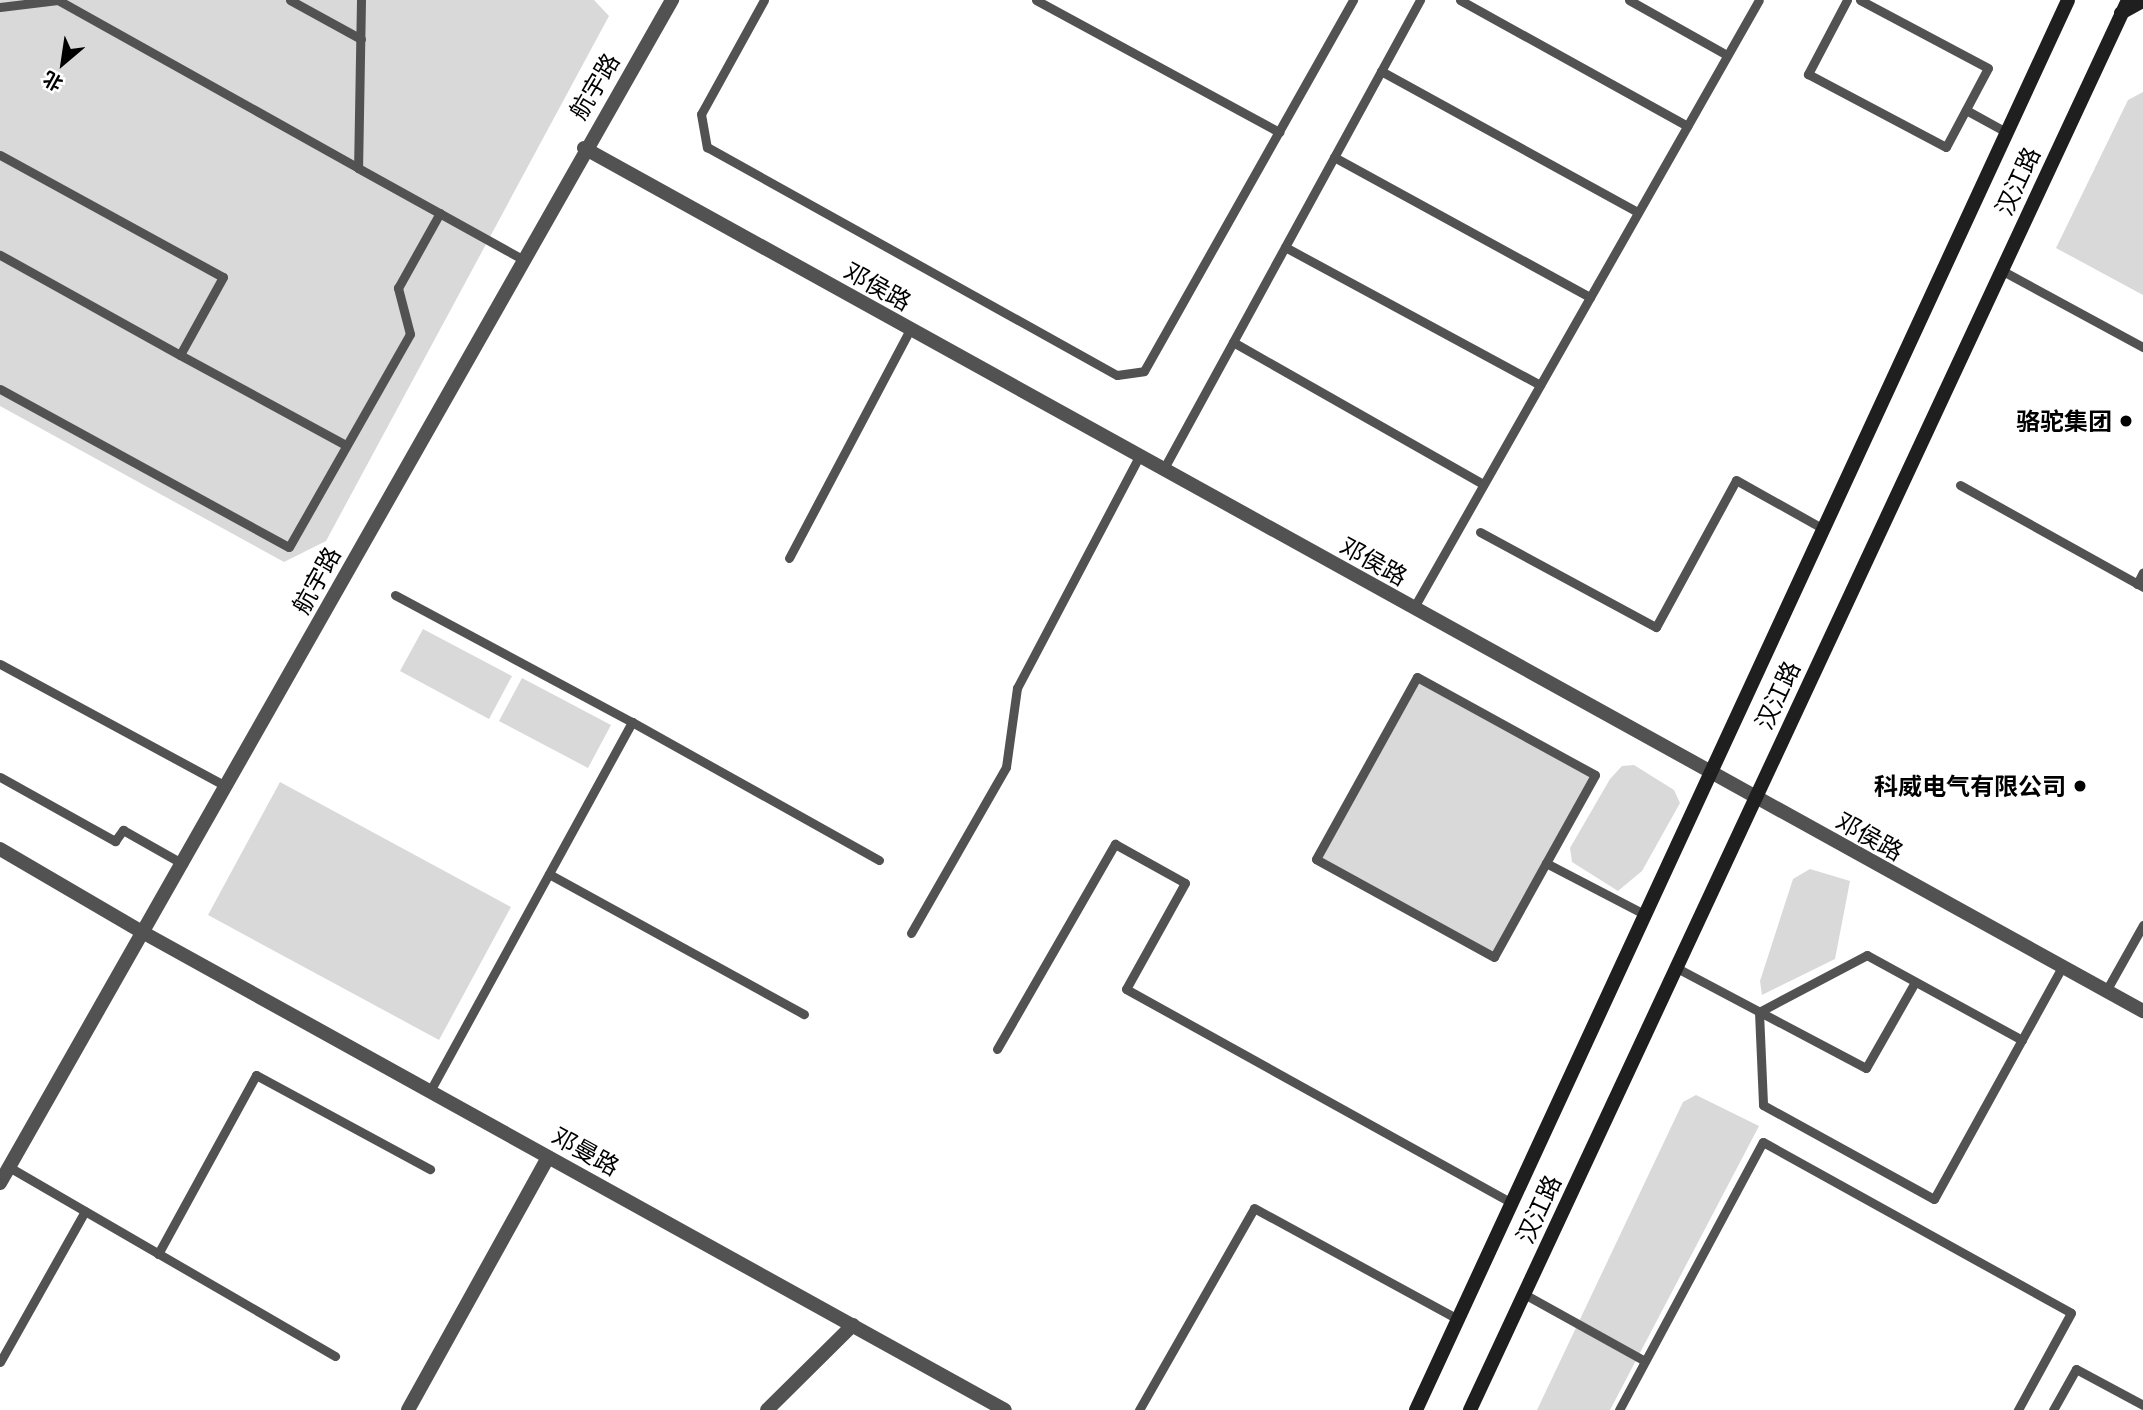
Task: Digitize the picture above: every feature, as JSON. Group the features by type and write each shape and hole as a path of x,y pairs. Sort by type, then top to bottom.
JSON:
{"main road":[{"name":"汉江路","path":"1416,1410 2068,0"},
{"path":"2124,7 2143,1"},
{"name":"汉江路","path":"1470,1410 2124,7"}],"street":[{"name":"航宇路","path":"0,1183 144,933 584,148 672,0"},
{"name":"邓侯路","path":"584,148 1754,799 2143,1011"},
{"name":"邓曼路","path":"0,849 144,933 1005,1410"},
{"path":"408,1410 548,1157"},
{"path":"767,1410 853,1325"}],"lane":[{"path":"0,7 58,0 522,259"},
{"path":"290,0 360,39"},
{"path":"358,168 361,0"},
{"path":"764,0 701,114 707,147 1117,375 1144,371 1353,0"},
{"path":"1036,0 1279,132"},
{"path":"1163,470 1420,0"},
{"path":"1461,0 1687,126"},
{"path":"1629,0 1727,55"},
{"path":"1413,609 1759,0"},
{"path":"1847,0 1808,74 1946,147 1988,68 1860,0"},
{"path":"1381,71 1638,212"},
{"path":"1966,110 2006,132"},
{"path":"0,155 223,277 180,355"},
{"path":"1334,158 1590,298"},
{"path":"0,388 289,547 410,334 398,288 440,214"},
{"path":"1285,247 1540,386"},
{"path":"0,255 346,446"},
{"path":"2001,270 2143,347"},
{"path":"789,558 910,329"},
{"path":"1233,342 1483,484"},
{"path":"911,933 1006,767 1017,688 1139,457"},
{"path":"1480,532 1656,627 1736,480 1822,528"},
{"path":"1960,485 2140,586 2143,572"},
{"path":"395,595 632,722 879,860"},
{"path":"0,664 226,786"},
{"path":"1417,677 1595,775 1546,863 1493,957 1316,859 1417,677"},
{"path":"430,1091 632,722"},
{"path":"0,777 116,841 122,830 183,863"},
{"path":"997,1049 1115,844 1185,883 1126,989 1511,1202"},
{"path":"1546,863 1644,915"},
{"path":"549,874 804,1014"},
{"path":"2106,991 2143,925"},
{"path":"1759,1012 1867,955 2022,1040"},
{"path":"1675,967 1866,1068 1915,982"},
{"path":"1759,1012 1763,1105 1934,1199 2062,967"},
{"path":"158,1254 257,1075 430,1168"},
{"path":"1619,1410 1763,1142 2071,1313 2018,1410"},
{"path":"9,1167 335,1356"},
{"path":"1139,1410 1254,1208 1458,1319"},
{"path":"0,1362 85,1211"},
{"path":"1524,1294 1645,1361"},
{"path":"2053,1410 2076,1369 2143,1405"}],"shaded area":[{"path":"0,0 594,0 609,16 326,541 284,562 0,406"},
{"path":"2143,92 2143,295 2056,248 2128,100"},
{"path":"423,629 512,676 489,719 400,671"},
{"path":"1417,677 1595,775 1494,957 1316,859"},
{"path":"522,678 611,725 588,768 499,721"},
{"path":"1634,765 1674,790 1680,803 1642,871 1618,891 1572,862 1570,848 1610,779 1622,766"},
{"path":"280,782 511,907 439,1040 208,915"},
{"path":"1810,869 1850,881 1835,959 1762,995 1760,981 1793,879"},
{"path":"1696,1095 1759,1126 1610,1410 1537,1410 1683,1102"}],"place":[{"name":"骆驼集团","path":"2126,421"},
{"name":"科威电气有限公司","path":"2080,786"}]}
